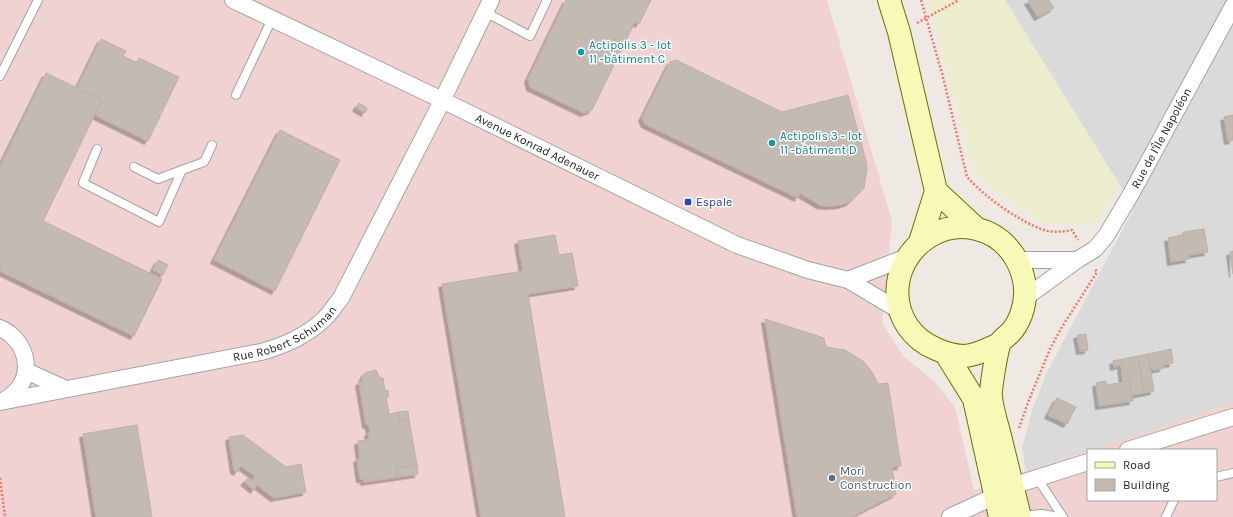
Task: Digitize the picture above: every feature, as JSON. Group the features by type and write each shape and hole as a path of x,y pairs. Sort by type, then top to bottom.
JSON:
{"main road":[{"path":"889,0 899,32 936,191 977,229"},
{"path":"913,249 938,232 957,227 977,229 993,235 1007,246 1017,260 1025,285 1025,298 1021,315 1012,331 999,344 982,352 964,356 946,354 926,345 910,330 900,311 897,293 899,274 913,249 936,191"},
{"path":"999,344 991,396 1003,491"},
{"path":"946,354 974,399 1003,491 1013,517"}],"street":[{"name":"Avenue Konrad Adenauer","path":"233,0 737,244 808,270 848,280 900,311"},
{"name":"Rue Robert Schuman","path":"2,402 277,348 299,337 323,320 341,298 488,6"},
{"name":"Rue de l'Île Napoléon","path":"1025,298 1077,260 1095,249 1106,236 1131,194 1233,6"},
{"path":"848,280 913,249"},
{"path":"1017,260 1077,260"},
{"path":"0,328 13,335 21,346 25,358 26,371 66,389"},
{"name":"Rue Robert Schuman","path":"2,402 14,394 26,371"},
{"path":"1131,449 1233,417"},
{"path":"950,517 1003,491 1037,478 1087,462"}],"lane":[{"path":"0,76 38,0"},
{"path":"488,6 530,36 547,0"},
{"path":"236,95 272,19"},
{"path":"134,167 158,179 204,162 212,145"},
{"path":"97,149 83,183 159,222 182,170"},
{"path":"1217,477 1233,473"},
{"path":"1037,478 1063,517"},
{"path":"1166,517 1174,501"},
{"path":"1013,517 1042,514 1058,517"}],"path":[{"path":"921,0 943,77 967,177 988,197 1018,217 1042,230 1060,232 1072,230 1080,244"},
{"path":"899,32 959,0"},
{"path":"1019,429 1050,349 1062,327 1097,272 1093,266"},
{"path":"0,478 5,517"}],"shaded area":[{"path":"0,0 827,0 892,221 882,323 903,356 934,381 955,407 974,490 1087,450 1087,501 1217,501 1217,449 1092,449 1233,403 1233,517 0,517"},
{"path":"1005,0 1233,0 1233,403 1093,449 1087,449 1087,451 1026,471 1022,448 1032,411 1046,374 1134,208"}],"green space":[{"path":"928,0 1005,0 1120,186 1097,223 1044,224 976,177"}],"building":[{"name":"Actipolis 3 - lot 11 -bâtiment C","path":"566,0 651,0 639,24 635,22 592,110 584,113 530,87 528,79"},
{"path":"1049,0 1054,8 1038,17 1028,1"},
{"path":"101,39 126,51 123,56 137,63 139,58 179,77 148,141 95,115 102,100 77,88"},
{"name":"Actipolis 3 - lot 11 -bâtiment D","path":"676,60 782,112 848,95 866,161 867,169 864,188 850,202 841,205 820,205 800,193 798,198 645,124 642,118 670,62"},
{"path":"46,73 102,100 43,221 162,279 134,336 0,271 0,166"},
{"path":"359,103 367,108 365,113 356,108"},
{"path":"1233,115 1233,140 1228,141 1224,117"},
{"path":"280,130 340,160 275,291 214,260"},
{"path":"1204,229 1208,252 1188,255 1189,259 1171,262 1168,238 1183,235 1183,232"},
{"path":"555,235 559,255 572,253 578,286 528,294 565,517 481,517 442,284 523,271 518,241"},
{"path":"1233,251 1233,274 1230,252"},
{"path":"158,260 168,265 163,275 153,270"},
{"path":"765,319 824,338 826,347 845,350 864,362 872,372 878,384 888,383 901,466 892,467 896,494 851,517 797,517"},
{"path":"1086,334 1088,350 1080,351 1077,335"},
{"path":"1171,349 1173,363 1163,365 1163,368 1153,370 1153,367 1150,368 1148,354"},
{"path":"1148,354 1154,391 1144,393 1138,356"},
{"path":"1138,356 1144,393 1132,395 1129,381 1123,382 1121,365 1114,367 1113,361"},
{"path":"376,370 380,378 383,378 385,391 388,390 389,397 386,397 389,414 399,412 400,421 409,420 417,465 396,468 398,477 364,482 364,479 360,479 357,459 360,458 358,441 369,440 368,433 370,431 369,426 366,424 359,382 363,381 362,379 365,373"},
{"path":"1106,381 1107,385 1129,381 1133,401 1099,406 1096,383"},
{"path":"1057,398 1076,407 1067,424 1048,415"},
{"path":"408,411 409,420 400,421 399,412"},
{"path":"137,425 152,517 96,517 83,434"},
{"path":"243,435 286,467 301,464 306,492 274,498 257,485 254,490 244,482 248,478 252,480 255,476 241,466 237,472 234,470 229,437"},
{"path":"417,465 418,474 398,477 396,468"}],"place":[{"name":"Actipolis 3 - lot 11 -bâtiment C","path":"581,52"},
{"name":"Actipolis 3 - lot 11 -bâtiment D","path":"772,143"},
{"name":"Espale","path":"688,202"},
{"name":"Mori Construction","path":"832,478"}]}
